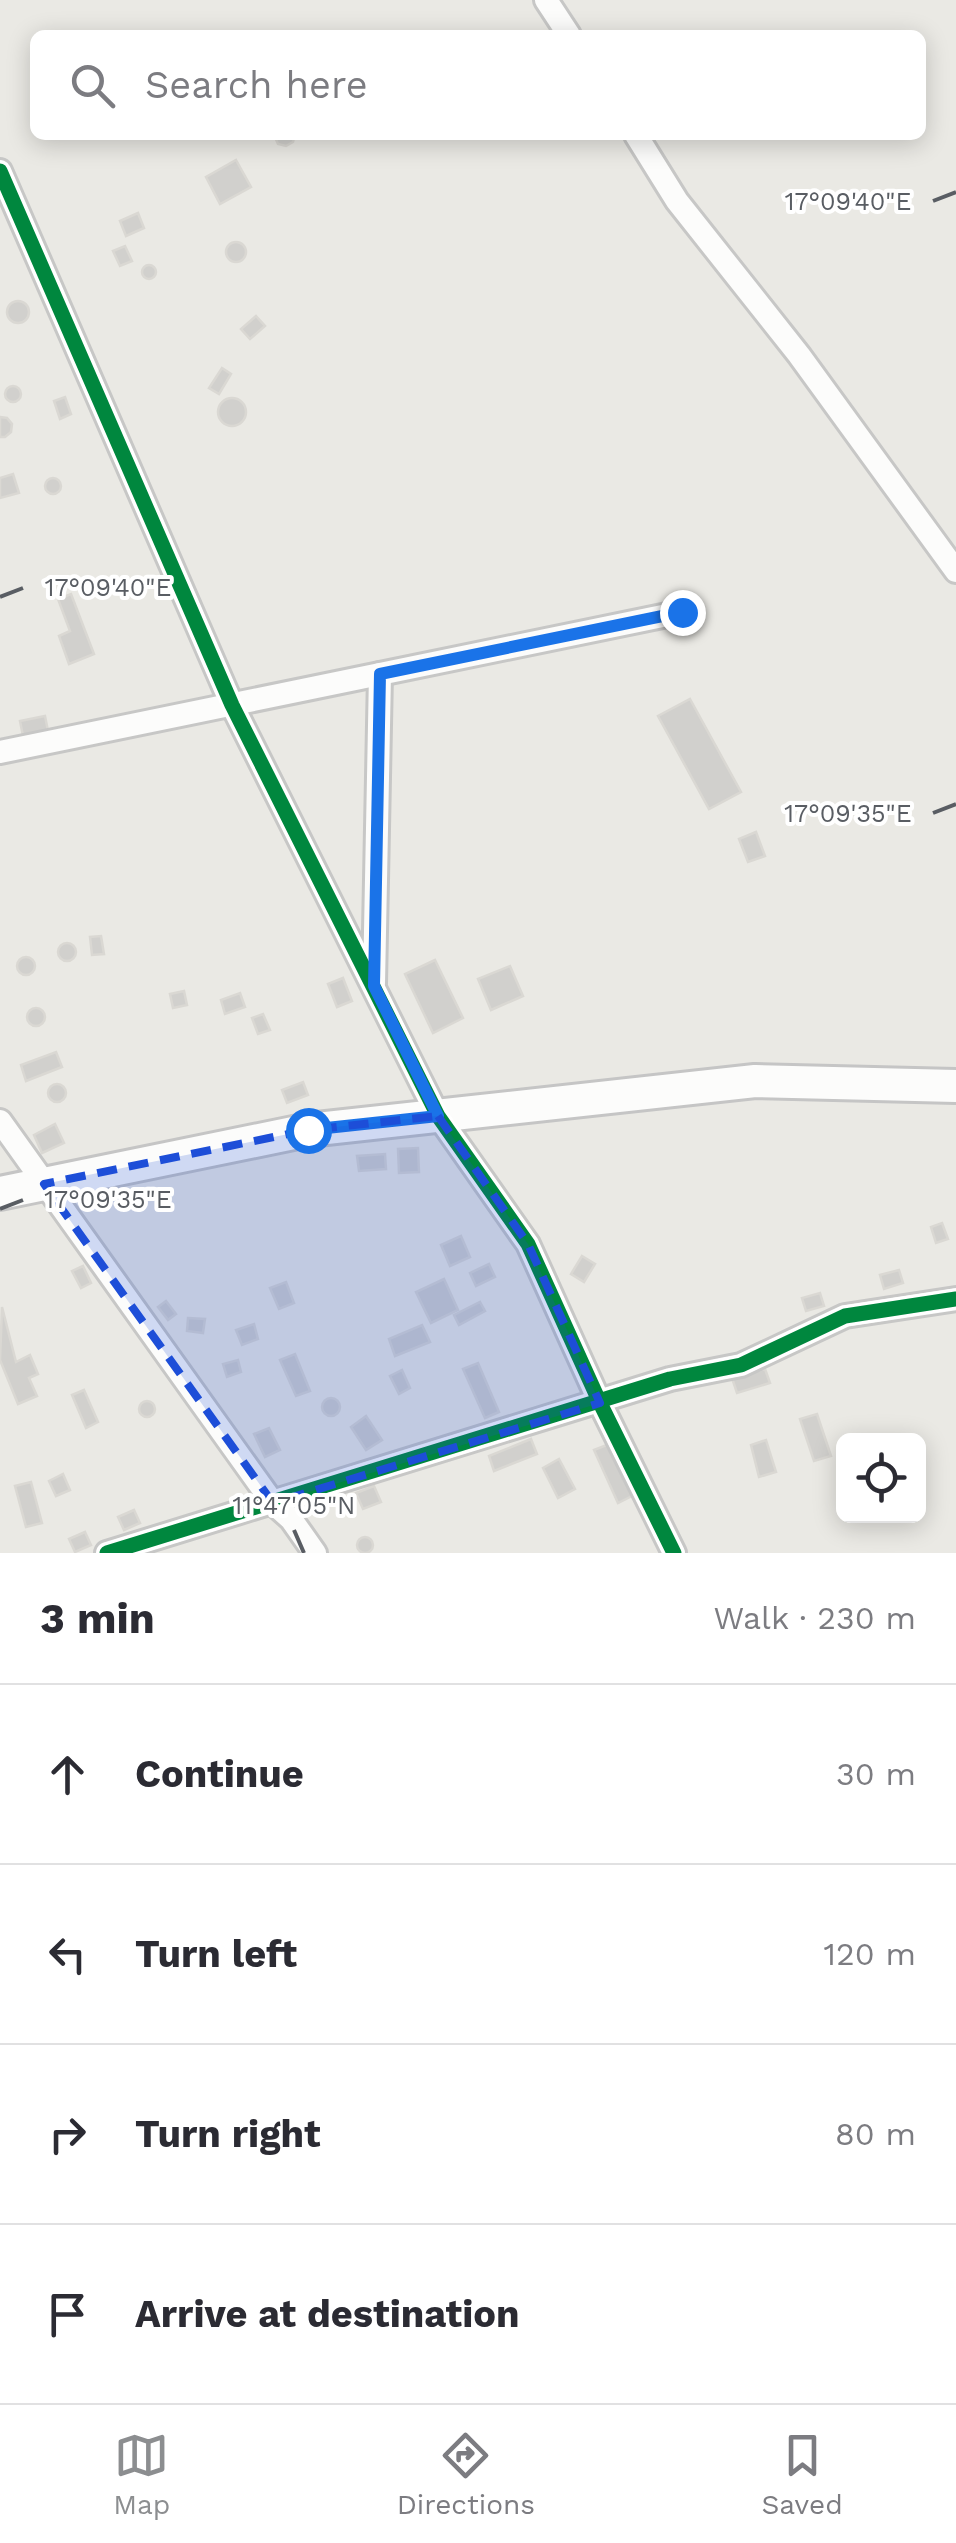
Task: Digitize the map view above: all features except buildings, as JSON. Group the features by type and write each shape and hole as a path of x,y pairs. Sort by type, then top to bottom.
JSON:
{"main road":[{"path":"0,1193 308,1130 755,1081 956,1086"}],"street":[{"path":"546,0 567,30"},
{"path":"639,140 677,201 799,355 956,570"},
{"path":"0,171 232,704 438,1116 528,1244 674,1553"},
{"path":"0,752 682,612"},
{"path":"374,986 380,674"},
{"path":"0,1120 273,1503 292,1519 315,1553"},
{"path":"107,1553 670,1379 742,1364 845,1316 956,1299"}],"highlighted area":[{"path":"438,1116 528,1244 600,1403 273,1503 44,1184 308,1130"}],"cycle path":[{"path":"0,171 232,705 438,1116 528,1244 674,1553"},
{"path":"107,1553 670,1379 741,1365 845,1316 956,1299"}],"route":[{"path":"308,1130 438,1116 374,986 380,674 682,612"}]}
